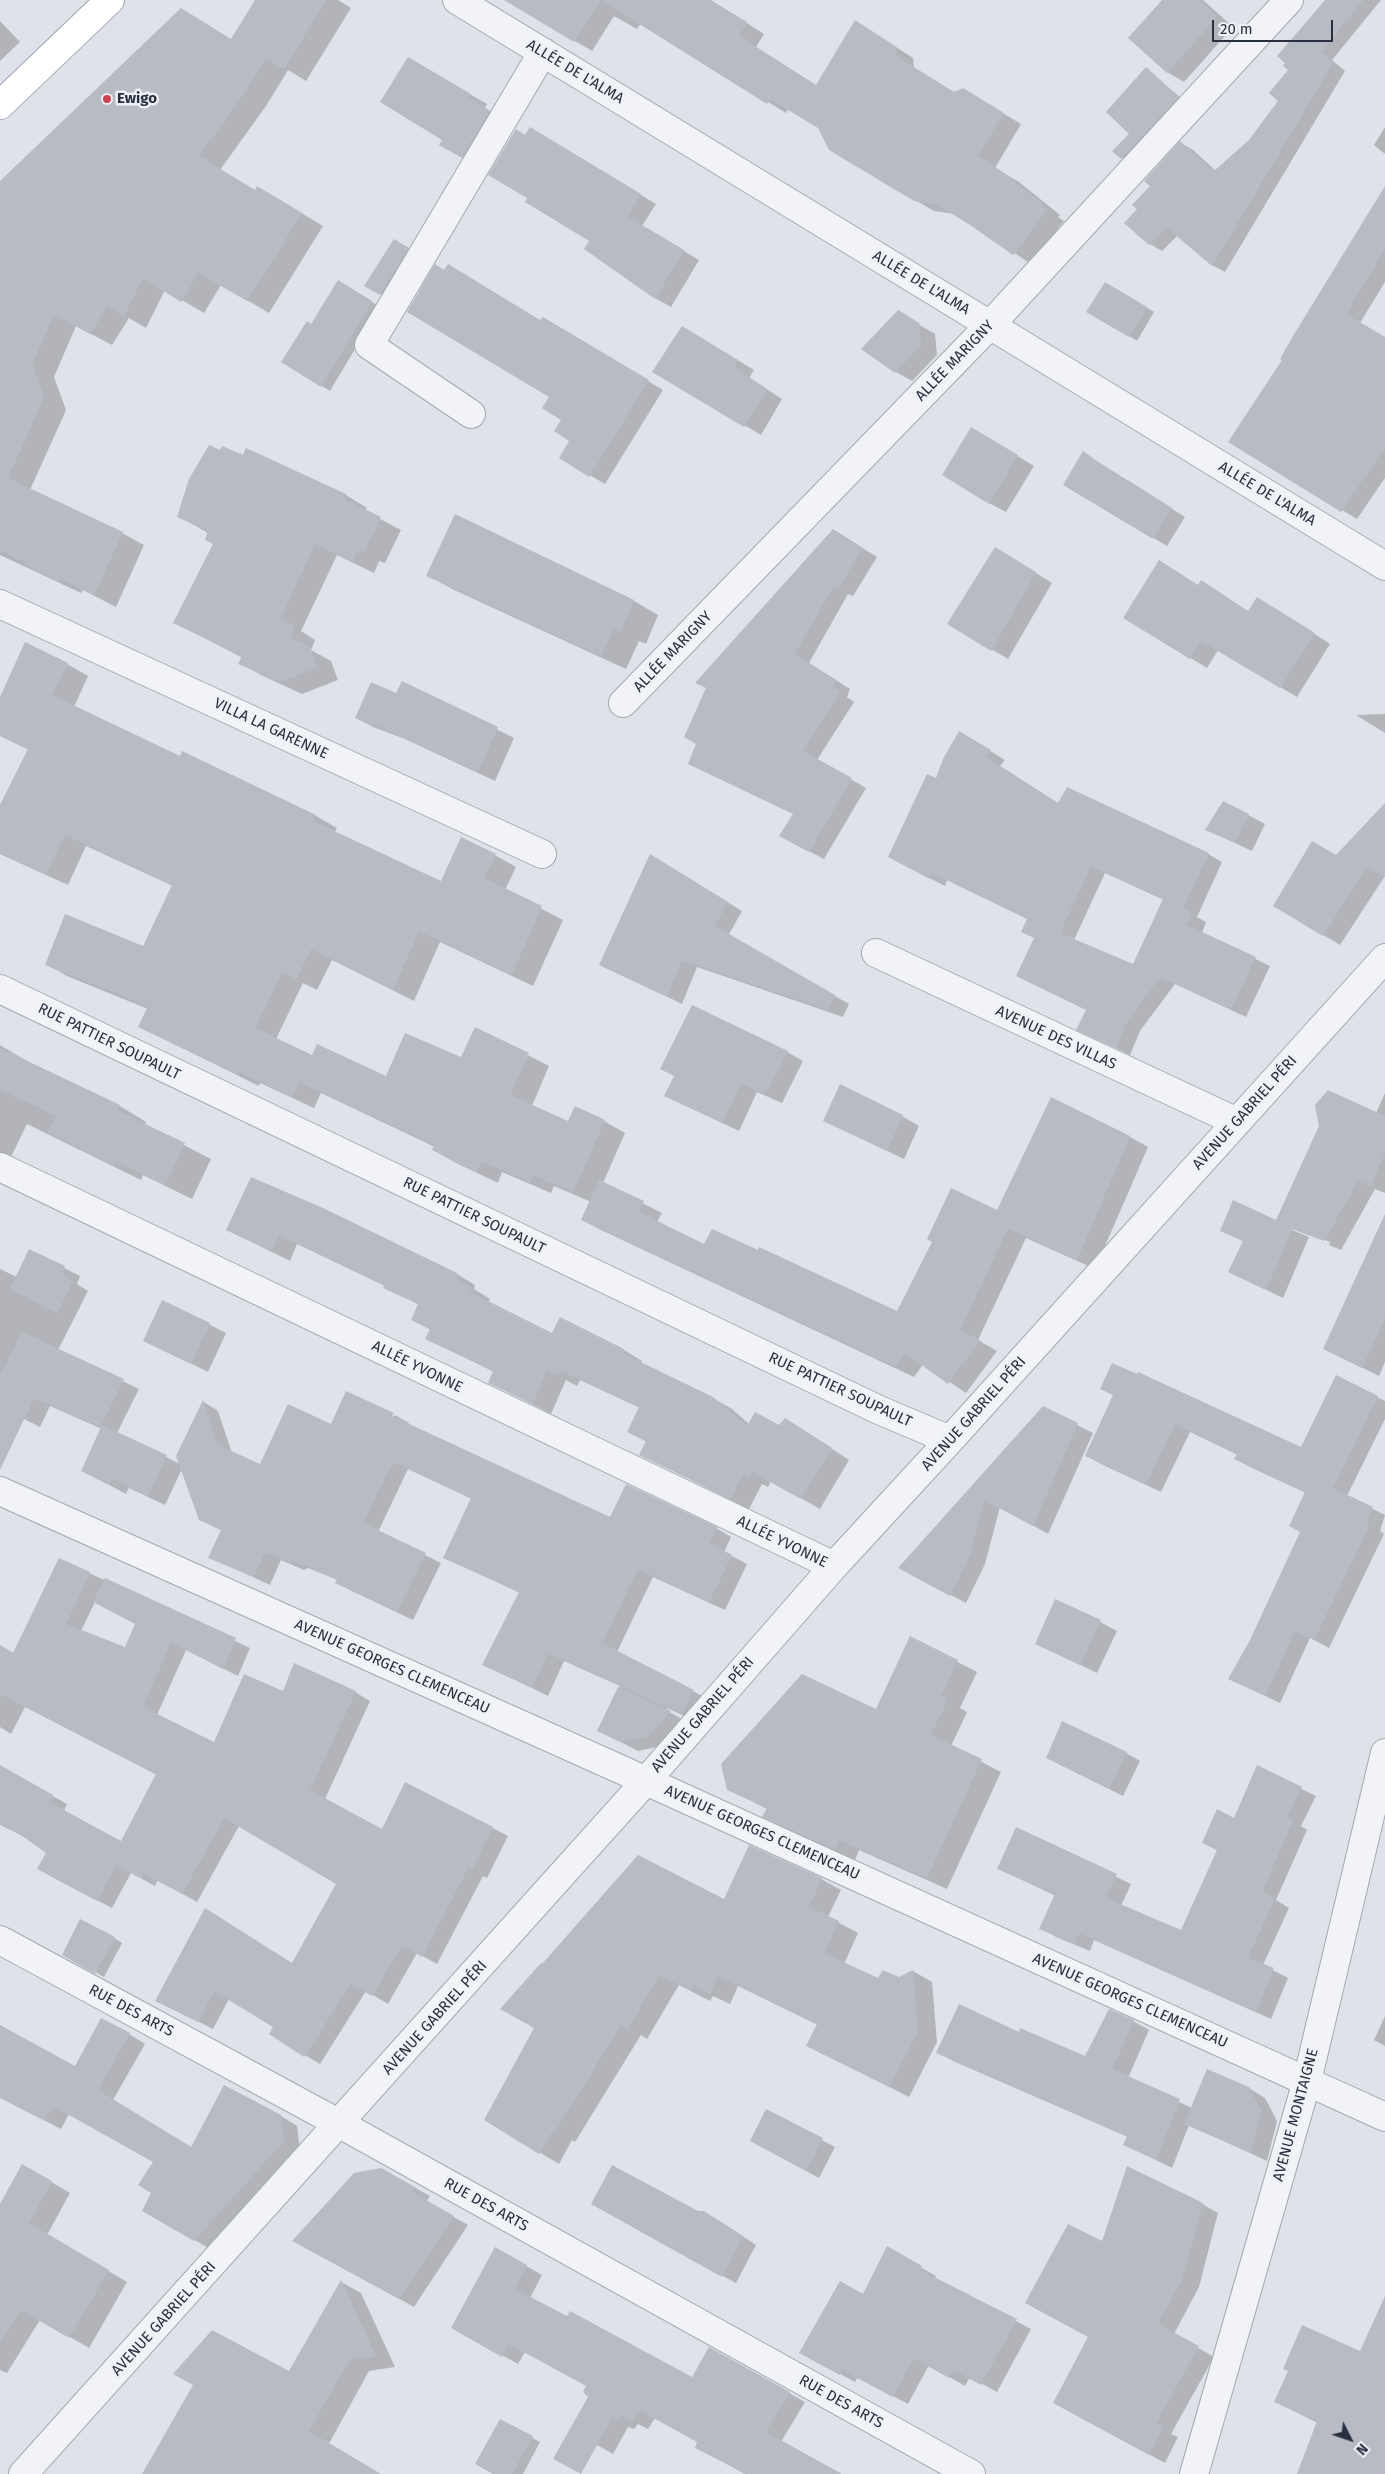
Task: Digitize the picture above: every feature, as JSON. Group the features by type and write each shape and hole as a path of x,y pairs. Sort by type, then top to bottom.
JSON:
{"main road":[{"path":"0,105 110,0"}],"street":[{"name":"ALLÉE DE L'ALMA","path":"457,0 1385,566"},
{"name":"ALLÉE MARIGNY","path":"623,703 990,325 1284,6"},
{"path":"471,414 369,345 543,52"},
{"name":"VILLA LA GARENNE","path":"0,604 542,854"},
{"name":"AVENUE DES VILLAS","path":"876,953 1237,1122"},
{"name":"AVENUE GABRIEL PÉRI","path":"24,2474 646,1781 834,1566 1385,958"},
{"name":"RUE PATTIER SOUPAULT","path":"0,989 878,1410 950,1440"},
{"name":"ALLÉE YVONNE","path":"0,1167 834,1566"},
{"name":"AVENUE GEORGES CLEMENCEAU","path":"0,1491 646,1781 1385,2117"},
{"name":"AVENUE MONTAIGNE","path":"1194,2474 1307,2081 1385,1753"},
{"name":"RUE DES ARTS","path":"0,1940 340,2124 971,2474"}],"building":[{"path":"255,0 326,0 284,69 266,59 244,94 199,156 255,190 257,186 302,213 247,301 198,273 181,302 143,278 124,316 107,306 90,334 54,314 32,364 44,397 8,478 123,532 94,595 61,579 59,582 0,550 0,181 181,8 231,39"},
{"path":"504,0 600,0 574,42"},
{"path":"601,0 710,0 747,22 739,36 816,85 855,20 895,46 896,56 954,92 963,88 1004,113 977,156 1000,170 1043,204 1041,206 1047,210 1013,255 936,204 914,201 829,150 818,128 770,99 767,104"},
{"path":"1162,0 1199,0 1217,17 1167,73 1128,38"},
{"path":"1325,0 1363,0 1321,52 1333,63 1212,266 1166,227 1149,245 1124,223 1137,209 1132,205 1150,186 1144,181 1180,141 1214,171 1249,140 1278,101 1269,93 1288,70 1283,66 1285,63 1277,56"},
{"path":"408,57 471,94 469,98 490,111 462,158 439,145 442,140 380,102"},
{"path":"1146,67 1179,97 1121,159 1112,151 1129,134 1106,112"},
{"path":"530,127 641,194 627,216 684,250 655,299 584,249 589,241 525,202 527,198 488,175 516,129 525,135"},
{"path":"1385,186 1385,249 1346,314 1385,337 1385,447 1341,512 1228,442 1282,360 1280,359 1293,336"},
{"path":"394,239 409,248 380,295 364,286"},
{"path":"435,264 444,270 448,264 540,320 543,317 649,380 589,477 559,458 569,441 554,431 561,420 542,408 549,397 407,312"},
{"path":"338,280 372,301 321,387 281,362 307,321 311,324"},
{"path":"1105,282 1147,307 1129,337 1086,312"},
{"path":"898,310 919,323 921,345 895,373 861,349"},
{"path":"682,326 738,360 734,367 767,389 744,427 652,372"},
{"path":"971,427 1018,455 989,504 942,475"},
{"path":"209,445 220,450 222,446 243,455 246,448 346,494 344,499 381,517 364,552 358,550 352,562 315,544 280,619 295,626 290,638 310,647 317,668 280,682 238,664 242,656 173,623 213,544 205,540 208,531 177,517 189,479"},
{"path":"1083,451 1127,483 1128,480 1172,508 1153,539 1063,485"},
{"path":"455,514 634,600 621,631 614,628 601,656 426,576"},
{"path":"833,529 863,548 838,589 833,586 795,654 836,680 833,687 840,692 803,751 852,778 809,852 779,836 793,814 688,764 696,744 684,737 706,688 695,683"},
{"path":"995,547 1036,572 991,651 947,624"},
{"path":"1159,560 1198,585 1201,580 1248,611 1257,597 1315,633 1280,688 1201,641 1190,659 1123,618"},
{"path":"25,642 68,663 52,695 180,756 182,751 316,815 313,821 441,881 461,837 496,854 484,878 542,906 512,975 419,931 393,990 311,949 296,979 282,972 255,1028 312,1055 317,1044 386,1076 405,1033 461,1057 475,1027 529,1053 510,1095 568,1121 575,1106 605,1120 573,1192 533,1175 530,1182 481,1161 476,1172 432,1150 434,1145 300,1082 292,1097 239,1072 238,1075 138,1027 148,1006 45,965 65,914 143,946 172,885 65,835 46,874 0,853 0,805 28,749 0,735 0,697"},
{"path":"402,681 498,727 478,772 387,730 355,718 371,682 396,693"},
{"path":"959,731 991,750 986,757 1058,803 1067,787 1209,853 1183,908 1192,913 1187,925 1256,957 1231,1009 1160,977 1126,1023 1116,1048 1076,1030 1086,1010 1016,976 1034,938 1021,932 1027,919 932,873 930,879 888,857 927,774 936,778 943,759","holes":["1091,866 1163,899 1133,964 1060,933"]},
{"path":"1223,801 1249,814 1235,843 1205,830"},
{"path":"1385,803 1385,877 1367,866 1323,936 1273,906 1312,841 1336,855"},
{"path":"650,854 728,902 715,926 835,995 828,1010 682,960 667,997 599,965"},
{"path":"692,1005 788,1051 765,1095 741,1083 722,1123 664,1096 674,1076 660,1069"},
{"path":"0,1048 120,1105 118,1111 185,1143 165,1185 116,1161 114,1166 48,1133 56,1116 0,1089"},
{"path":"840,1084 903,1115 887,1151 823,1121"},
{"path":"1328,1090 1385,1116 1385,1152 1371,1186 1358,1181 1324,1241 1292,1229 1266,1290 1228,1272 1243,1241 1220,1231 1233,1200 1276,1220 1319,1126 1315,1105"},
{"path":"1051,1097 1130,1136 1077,1260 1008,1228 960,1330 980,1340 948,1384 905,1353 896,1367 581,1220 599,1180 644,1201 639,1212 704,1244 712,1229 758,1250 759,1247 897,1311 932,1242 927,1239 951,1188 997,1210"},
{"path":"251,1177 323,1208 457,1273 456,1279 472,1287 470,1292 552,1333 560,1317 624,1349 622,1353 713,1397 747,1426 755,1412 779,1425 785,1418 832,1448 801,1499 752,1472 749,1477 743,1474 731,1499 639,1455 646,1441 627,1432 639,1407 561,1371 559,1376 547,1371 532,1404 488,1383 493,1371 425,1339 430,1329 411,1320 418,1304 383,1288 384,1285 279,1235 271,1251 226,1230"},
{"path":"1385,1214 1385,1318 1362,1368 1323,1349"},
{"path":"29,1249 65,1266 62,1274 73,1281 57,1313 10,1289"},
{"path":"162,1300 210,1323 191,1364 143,1341"},
{"path":"22,1332 124,1379 100,1427 34,1398 0,1470 0,1376"},
{"path":"1112,1363 1137,1374 1138,1372 1301,1447 1336,1375 1378,1396 1333,1488 1373,1507 1366,1522 1370,1524 1314,1640 1295,1631 1265,1696 1228,1679 1250,1640 1300,1532 1289,1526 1305,1492 1234,1459 1237,1454 1175,1424 1146,1484 1085,1456 1113,1395 1100,1389"},
{"path":"346,1391 394,1413 392,1416 610,1517 626,1484 717,1527 709,1543 732,1555 709,1602 638,1569 602,1643 694,1690 682,1714 548,1653 532,1688 482,1665 519,1592 443,1558 471,1498 393,1462 363,1523 426,1553 397,1612 335,1583 337,1579 292,1560 288,1562 265,1552 254,1577 208,1558 221,1530 199,1520 176,1456 203,1400 218,1445 260,1464 288,1404 331,1424"},
{"path":"1043,1406 1078,1423 1033,1526 984,1500 970,1555 950,1596 898,1568"},
{"path":"102,1425 167,1455 148,1496 112,1479 109,1485 81,1471"},
{"path":"59,1558 90,1572 66,1624 125,1647 135,1624 93,1602 105,1578 236,1638 223,1669 171,1642 143,1707 214,1742 244,1674 283,1691 294,1663 356,1691 310,1790 382,1829 405,1782 493,1827 472,1870 468,1868 422,1957 402,1945 372,1996 351,1984 304,2057 269,2034 273,2027 214,1991 198,2022 155,2001 205,1908 292,1963 336,1884 224,1818 182,1894 143,1873 140,1878 116,1865 97,1901 37,1869 46,1853 21,1835 0,1825 0,1765 53,1795 49,1802 121,1841 156,1774 0,1694 0,1645 13,1653"},
{"path":"1055,1599 1101,1620 1080,1665 1035,1644"},
{"path":"910,1636 958,1660 941,1696 948,1699 931,1735 982,1759 927,1878 839,1840 835,1850 762,1817 767,1808 727,1790 721,1764 802,1674 876,1709"},
{"path":"618,1687 671,1711 649,1736 620,1742 597,1731"},
{"path":"1062,1721 1127,1752 1109,1789 1046,1758"},
{"path":"1257,1765 1302,1787 1287,1817 1293,1820 1262,1892 1275,1898 1248,1958 1274,1968 1256,2012 1079,1933 1075,1944 1039,1929 1055,1894 997,1869 1016,1827 1117,1874 1106,1898 1181,1930 1217,1850 1202,1843 1217,1809 1234,1818"},
{"path":"749,1845 822,1878 809,1907 839,1921 824,1953 878,1978 883,1970 899,1977 913,1970 918,2031 889,2087 806,2046 817,2024 718,1976 710,1994 694,1986 691,1991 659,1975 628,2029 621,2025 555,2132 553,2130 539,2154 484,2120 534,2028 500,2009 638,1855 724,1899"},
{"path":"80,1919 115,1937 95,1974 62,1955"},
{"path":"959,2004 1019,2032 1020,2028 1085,2056 1109,2009 1134,2020 1112,2069 1180,2099 1156,2160 1123,2145 1127,2136 936,2053"},
{"path":"101,2018 130,2033 98,2090 191,2147 224,2085 281,2115 284,2141 194,2241 142,2211 151,2193 138,2185 153,2162 53,2106 45,2121 0,2098 0,2025 75,2066"},
{"path":"1207,2069 1249,2087 1261,2111 1251,2153 1184,2124"},
{"path":"766,2109 823,2138 806,2171 750,2141"},
{"path":"22,2164 52,2181 29,2223 109,2270 69,2338 21,2310 0,2343 0,2204"},
{"path":"612,2165 698,2211 704,2211 743,2236 722,2277 591,2204"},
{"path":"1127,2166 1203,2203 1183,2277 1158,2324 1199,2346 1156,2423 1163,2427 1149,2455 1053,2403 1088,2337 1025,2303 1068,2224 1102,2241"},
{"path":"381,2168 415,2187 412,2192 454,2216 399,2299 292,2241 354,2173"},
{"path":"887,2246 922,2266 920,2270 1017,2319 981,2385 954,2370 949,2378 913,2358 893,2397 842,2370 840,2375 799,2353 840,2281 863,2294"},
{"path":"495,2247 527,2265 515,2289 567,2316 570,2311 692,2377 709,2347 790,2392 766,2432 842,2474 747,2474 695,2448 697,2442 639,2410 632,2421 621,2416 618,2421 612,2418 581,2474 553,2459 588,2397 583,2392 586,2386 509,2344 502,2357 451,2328"},
{"path":"341,2280 376,2356 349,2360 309,2431 381,2474 142,2474 193,2385 173,2374 212,2330 289,2371"},
{"path":"1385,2296 1385,2474 1297,2474 1317,2421 1274,2402 1288,2371 1283,2369 1302,2325 1360,2351"},
{"path":"500,2419 533,2436 512,2474 493,2474 475,2464"}],"place":[{"name":"Ewigo","path":"107,99"}]}
